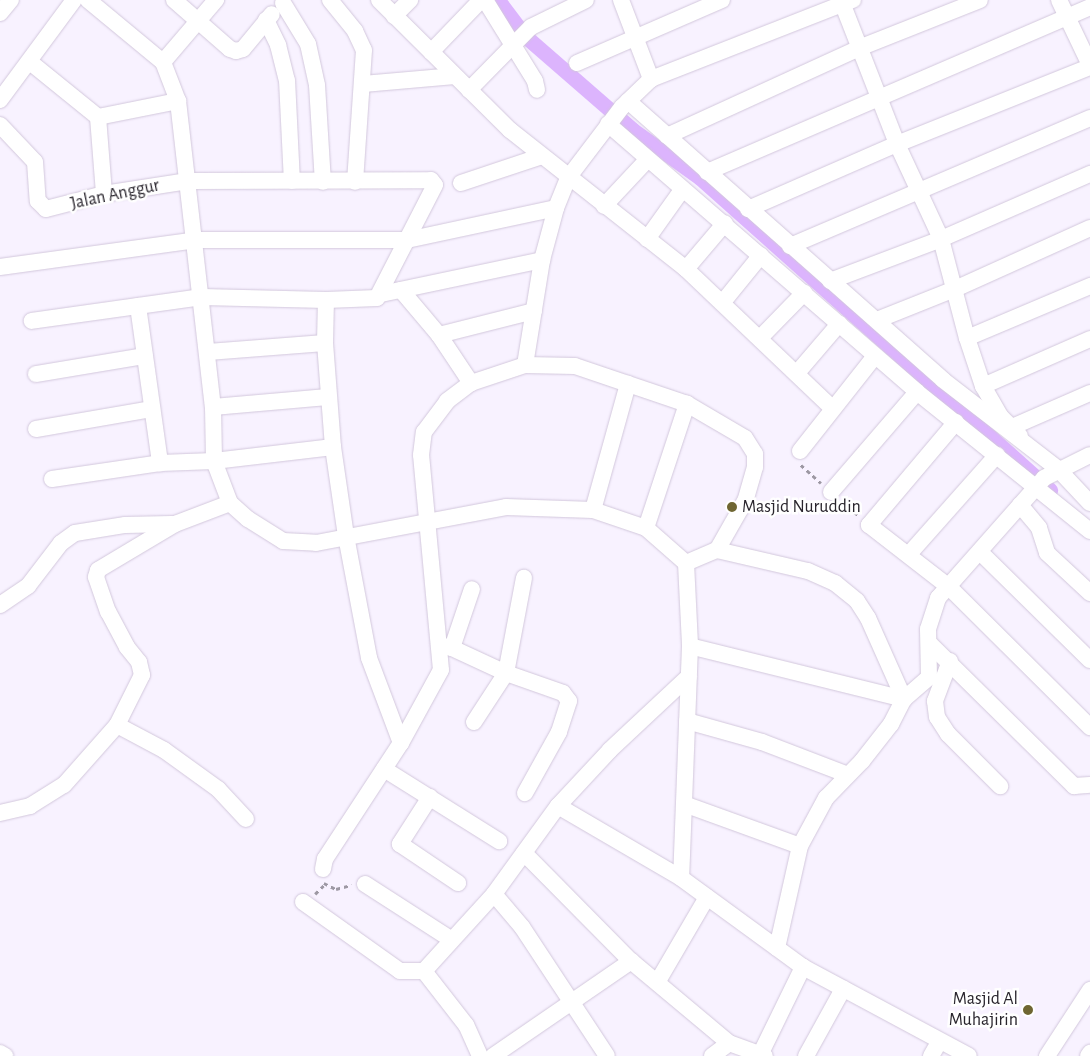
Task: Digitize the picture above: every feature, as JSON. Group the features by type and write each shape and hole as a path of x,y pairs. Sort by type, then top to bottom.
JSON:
{"street":[{"path":"0,13 11,0"},
{"path":"0,100 30,62 74,0"},
{"path":"88,0 164,62 178,100 196,240 214,407 214,461 230,503 248,520 283,541 316,543 427,519 506,506 593,510 646,528 686,563 690,646 681,878"},
{"path":"174,0 230,49 236,51 243,49 266,20 285,2 308,44 317,85 323,182"},
{"path":"164,62 216,0"},
{"path":"330,0 355,31 364,50 355,182"},
{"path":"379,0 469,90 542,156 686,269 761,337 832,408"},
{"path":"394,16 410,0"},
{"path":"431,52 481,0"},
{"path":"485,0 511,46 535,82 537,90"},
{"path":"469,90 531,27 586,0"},
{"path":"621,0 651,79"},
{"path":"577,63 722,0"},
{"path":"667,136 859,48 980,0"},
{"path":"748,209 897,144 1090,66 1059,0"},
{"path":"526,365 542,260 556,208 568,178 617,113 651,79 846,1 859,48 897,144 941,239 967,338 983,386 1000,416 1030,449 1044,479 1090,531"},
{"path":"707,172 878,96 1090,7"},
{"path":"266,20 278,45 287,80 292,181"},
{"path":"30,62 98,117 104,194"},
{"path":"363,84 456,76"},
{"path":"98,117 178,100"},
{"path":"617,113 667,136 943,380 1030,449"},
{"path":"617,113 648,159 917,392 997,454 1090,503"},
{"path":"790,246 1090,118"},
{"name":"Jalan Anggur","path":"0,125 35,162 37,197 42,208 52,209 104,194 188,181 433,182 435,186 407,240"},
{"path":"461,183 542,156"},
{"path":"604,206 648,159"},
{"path":"830,281 941,239 1090,174"},
{"path":"647,239 682,190"},
{"path":"0,266 196,240 407,240 556,208"},
{"path":"686,269 725,224"},
{"path":"877,320 955,289 1090,228"},
{"path":"381,294 407,240"},
{"path":"722,302 761,255"},
{"path":"32,321 202,297 326,300 374,299 381,294 542,260"},
{"path":"967,338 1090,286"},
{"path":"401,290 439,335 471,382"},
{"path":"761,337 804,293"},
{"path":"326,300 325,343 328,397 346,536 369,658 401,742"},
{"path":"138,306 160,463"},
{"path":"439,335 534,311"},
{"path":"797,373 839,324"},
{"path":"983,386 1090,339"},
{"path":"208,352 325,343"},
{"path":"36,374 145,356"},
{"path":"800,451 832,408 876,356"},
{"path":"445,647 420,455 424,432 446,401 471,382 526,365 575,366 687,404 745,438 755,454 755,467 745,501 717,550"},
{"path":"593,510 628,384"},
{"path":"831,492 917,392"},
{"path":"1012,427 1090,393"},
{"path":"214,407 328,397"},
{"path":"646,528 687,404"},
{"path":"36,429 152,409"},
{"path":"956,422 870,525 910,553 949,586 1090,727"},
{"path":"52,479 160,463 214,461 333,447"},
{"path":"910,553 997,454"},
{"path":"777,948 800,846 826,798 846,774 862,761 886,731 904,699 929,677 930,614 938,598 1044,479 1090,455"},
{"path":"0,813 30,806 64,785 116,725 139,683 142,669 108,612 96,573 119,555 175,524 230,503"},
{"path":"1020,505 1040,528 1046,554 1090,593"},
{"path":"0,605 28,586 61,543 75,533 125,525 175,524"},
{"path":"686,563 717,550 808,571 844,590 857,601 868,618 904,699"},
{"path":"980,552 1090,660"},
{"path":"474,722 506,673 524,578"},
{"path":"323,869 326,859 401,742 441,670 445,647 472,589"},
{"path":"930,643 1074,786 1090,785"},
{"path":"690,646 904,699"},
{"path":"445,647 506,673 563,693 569,701 558,732 525,793"},
{"path":"950,661 935,701 936,717 948,734 1000,786"},
{"path":"303,902 400,971 424,971 494,894 558,806 610,750 689,676"},
{"path":"687,721 762,742 846,774"},
{"path":"116,725 164,750 218,789 246,819"},
{"path":"384,769 499,841"},
{"path":"430,797 400,844 458,883"},
{"path":"684,804 800,846"},
{"path":"558,806 681,878 803,967 939,1042 969,1056"},
{"path":"524,853 630,961 658,981 721,1052 763,1055 803,967"},
{"path":"365,884 452,940"},
{"path":"494,894 522,927 607,1056"},
{"path":"658,981 707,897"},
{"path":"493,1056 570,1000 630,961"},
{"path":"424,971 466,1025 480,1056"},
{"path":"806,1056 843,989"},
{"path":"1047,1056 1090,990"},
{"path":"931,1056 939,1042"},
{"path":"0,1053 5,1056"}],"path":[{"path":"323,869 324,885 336,889 365,884"}],"waterway":[{"path":"498,0 519,28"},
{"path":"525,36 633,130 700,178 1050,490"}],"place":[{"name":"Masjid Nuruddin","path":"732,507"},
{"name":"Masjid Al Muhajirin","path":"1028,1010"}]}
